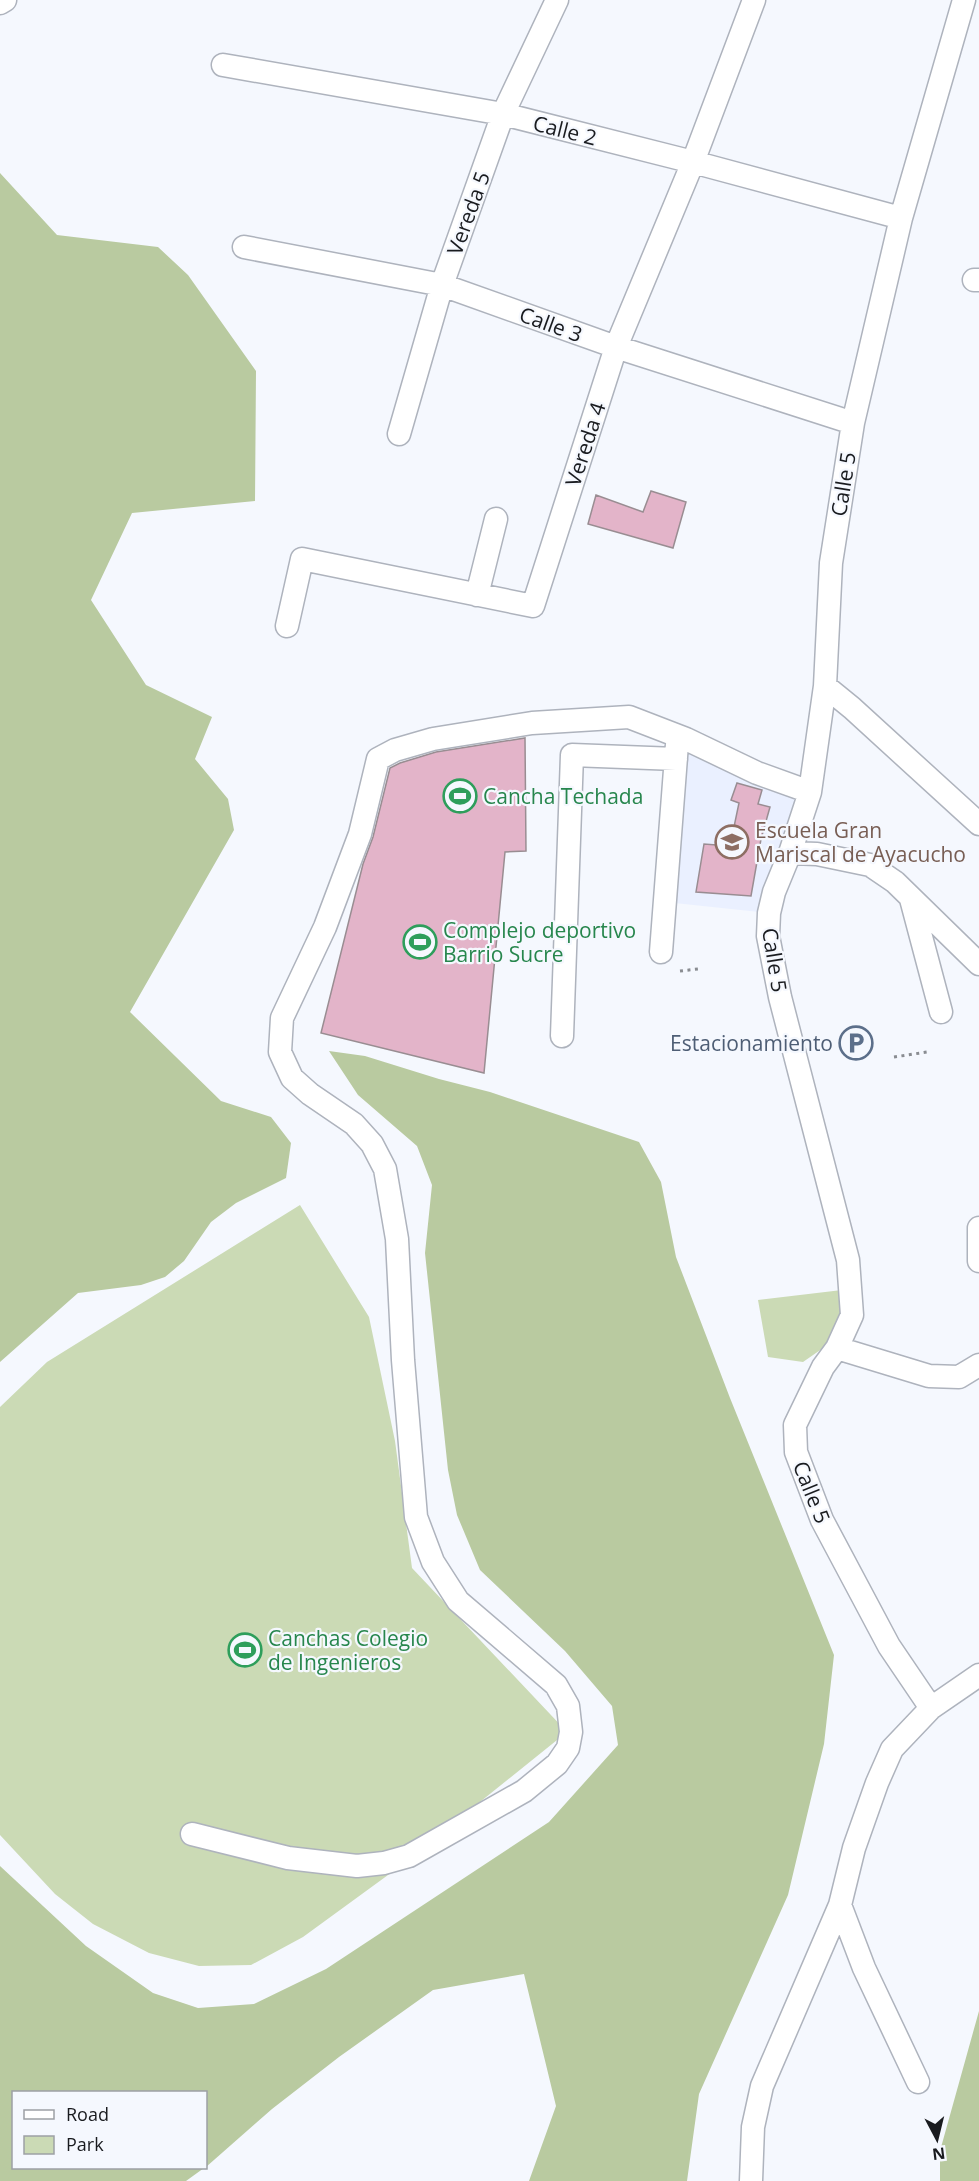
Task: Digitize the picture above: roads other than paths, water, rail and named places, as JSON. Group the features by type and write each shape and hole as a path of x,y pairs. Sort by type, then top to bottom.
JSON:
{"street":[{"path":"0,3 5,0"},
{"name":"Vereda 5","path":"399,434 442,285 503,114 557,0"},
{"name":"Vereda 4","path":"287,626 302,559 533,606 616,347 693,162 754,0"},
{"name":"Calle 5","path":"932,1708 889,1646 822,1520 796,1452 795,1425 823,1367 837,1348 852,1315 848,1260 798,1071 768,936 769,913 774,892 790,853 810,792 825,686 831,563 853,423 901,218 964,0"},
{"name":"Calle 2","path":"223,65 503,114 901,218"},
{"name":"Calle 3","path":"244,247 442,285 616,347 853,423"},
{"path":"477,595 496,519"},
{"path":"825,686 979,824"},
{"path":"192,1834 288,1858 357,1866 384,1863 409,1856 524,1791 557,1764 568,1748 571,1732 568,1706 556,1685 458,1601 433,1562 416,1517 403,1360 397,1239 385,1169 372,1144 354,1124 292,1078 280,1052 282,1018 329,916 360,834 378,759 395,750 433,739 532,723 628,717 677,747 810,792"},
{"path":"661,952 677,747"},
{"path":"562,1036 572,755 677,747"},
{"path":"790,853 817,854 870,865 895,882 979,964"},
{"path":"911,900 941,1012"},
{"path":"979,1228 979,1261"},
{"path":"837,1348 929,1376 959,1377 979,1365"},
{"path":"751,2181 753,2127 762,2086 840,1905 854,1848 877,1783 892,1749 932,1708 979,1675"},
{"path":"840,1905 864,1968 918,2082"}],"place":[{"name":"Cancha Techada","path":"460,796"},
{"name":"Escuela Gran Mariscal de Ayacucho","path":"732,842"},
{"name":"Complejo deportivo Barrio Sucre","path":"420,942"},
{"name":"Estacionamiento","path":"856,1043"},
{"name":"Canchas Colegio de Ingenieros","path":"245,1650"}]}
